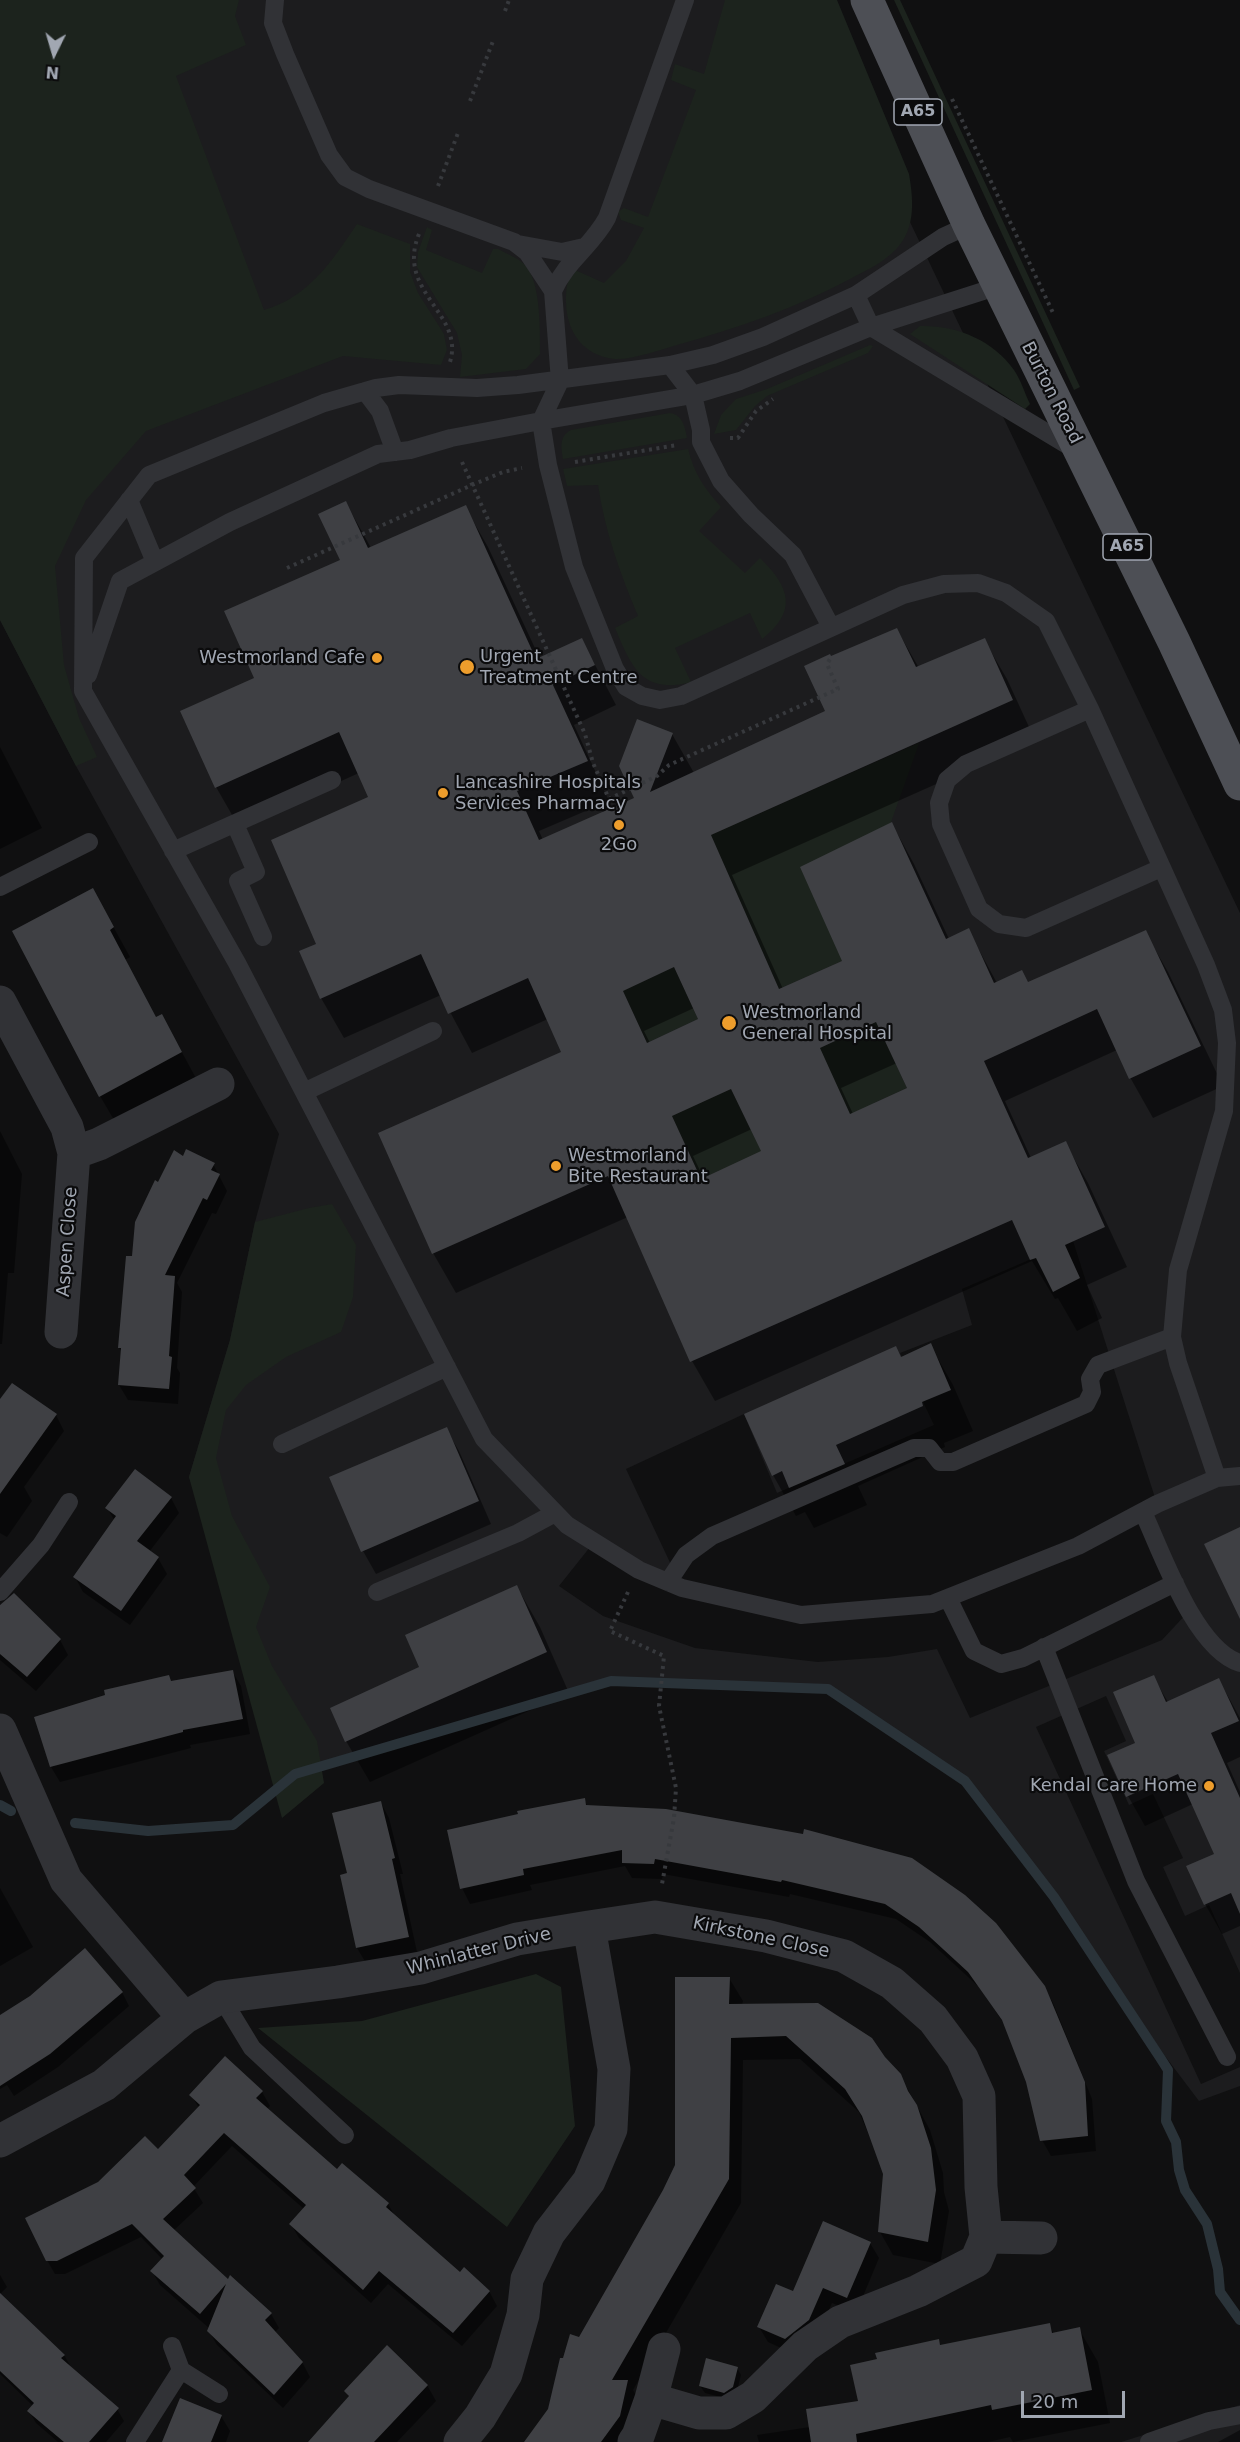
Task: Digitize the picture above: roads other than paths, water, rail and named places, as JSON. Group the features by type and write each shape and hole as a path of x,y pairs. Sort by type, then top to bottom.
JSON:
{"main road":[{"name":"Burton Road","path":"867,0 969,225 1174,642 1240,783"}],"street":[{"name":"Aspen Close","path":"0,1002 67,1127 74,1153 61,1332"},
{"path":"74,1153 99,1144 218,1084"},
{"path":"0,1730 66,1880 184,2018"},
{"name":"Kirkstone Close","path":"590,1927 656,1917 766,1936 844,1956 892,1983 933,2019 962,2058 979,2096 981,2187 986,2237"},
{"path":"460,2442 480,2417 506,2374 523,2315 527,2279 549,2233 589,2181 611,2129 614,2069 590,1927"},
{"name":"Whinlatter Drive","path":"0,2141 104,2085 184,2018 221,1997 338,1982 422,1968 518,1939 590,1927"},
{"path":"651,2399 699,2413 726,2413 753,2397 805,2346 840,2322 918,2291 976,2260 986,2237 1041,2238"},
{"path":"634,2442 651,2399 664,2349"}],"lane":[{"path":"275,0 273,23 285,54 328,155 345,177 369,189 514,242 562,252 584,248"},
{"path":"553,291 569,262 601,229 608,218 685,0"},
{"path":"969,225 943,237 856,295 763,337 713,355 670,365 560,381 477,388 399,385 365,391 324,403 149,475 84,558 83,691 237,963 484,1438 567,1525 639,1570 682,1588 801,1615 932,1604 1078,1546 1143,1512 1217,1478 1240,1476"},
{"path":"514,242 526,252 553,291 560,381 541,421 548,465 574,567 611,660 626,687 642,696 660,700 681,696 903,595 944,584 978,583 1006,592 1046,621 1090,709 1206,965 1223,1010 1227,1043 1224,1111 1178,1270 1172,1337 1181,1372 1217,1478"},
{"path":"83,691 120,581 230,522 378,454 541,421 693,395 740,381 871,327 999,286"},
{"path":"856,295 871,327 1081,453"},
{"path":"670,365 693,395 701,430 701,442 721,481 751,515 793,555 831,627"},
{"path":"365,391 380,411 395,452"},
{"path":"129,500 155,562"},
{"path":"1090,709 966,764 946,780 939,803 941,824 955,856 979,909 999,924 1026,928 1161,868"},
{"path":"173,851 332,780"},
{"path":"235,824 256,872 238,881 263,938"},
{"path":"0,887 89,842"},
{"path":"304,1092 433,1031"},
{"path":"668,1582 686,1555 712,1536 914,1448 929,1448 940,1462 952,1462 1086,1404 1092,1392 1090,1379 1098,1365 1172,1337"},
{"path":"282,1444 447,1367"},
{"path":"0,1592 40,1545 69,1502"},
{"path":"1143,1512 1189,1611 1209,1642 1240,1663"},
{"path":"377,1592 518,1533 555,1513"},
{"path":"948,1598 974,1651 1001,1664 1023,1658 1175,1583"},
{"path":"1044,1647 1136,1881 1227,2057"},
{"path":"221,1997 252,2048 345,2135"},
{"path":"172,2346 180,2370 219,2394"},
{"path":"135,2442 180,2370"},
{"path":"1149,2442 1209,2421 1240,2415"}],"waterway":[{"path":"75,1823 148,1831 233,1825 295,1774 611,1681 828,1689 965,1781 1054,1897 1161,2059 1168,2070 1166,2121 1176,2142 1179,2170 1185,2190 1207,2224 1218,2269 1220,2292 1240,2320"},
{"path":"0,1805 11,1811"}],"place":[{"name":"Westmorland Cafe","path":"377,658"},
{"name":"Urgent Treatment Centre","path":"467,667"},
{"name":"Lancashire Hospitals Services Pharmacy","path":"443,793"},
{"name":"2Go","path":"619,825"},
{"name":"Westmorland General Hospital","path":"729,1023"},
{"name":"Westmorland Bite Restaurant","path":"556,1166"},
{"name":"Kendal Care Home","path":"1209,1786"}]}
